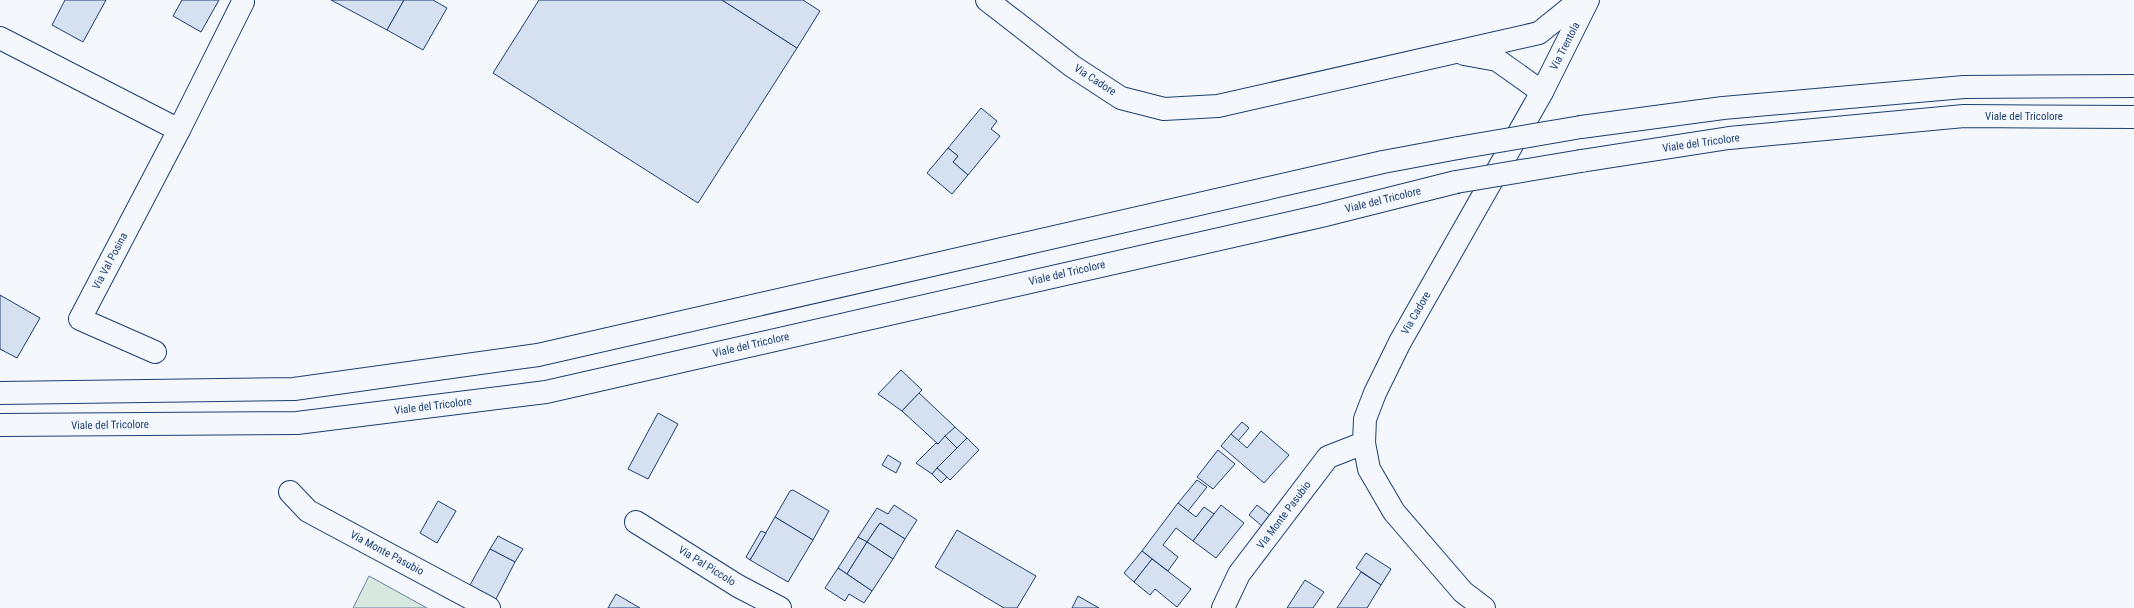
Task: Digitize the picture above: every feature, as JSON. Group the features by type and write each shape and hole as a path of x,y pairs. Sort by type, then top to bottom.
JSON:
{"main road":[{"name":"Via Cadore","path":"987,0 1072,66 1121,98 1164,108 1218,106 1540,33 1580,0"},
{"name":"Via Trentola","path":"1542,92 1588,0"},
{"name":"Via Val Posina","path":"155,352 80,319 179,130 243,2"},
{"path":"0,38 179,130"},
{"name":"Via Cadore","path":"1457,52 1496,60 1542,92 1400,342 1374,394 1365,419 1364,443 1369,469 1394,512 1463,592 1484,608"},
{"path":"0,393 294,389 538,355 1383,162 1581,127 1723,108 1964,87 2134,86"},
{"name":"Viale del Tricolore","path":"0,425 297,423 546,392 1314,218 1456,182 1728,138 1964,116 2134,117"},
{"name":"Via Monte Pasubio","path":"1223,608 1239,574 1328,457 1364,443"},
{"name":"Via Monte Pasubio","path":"290,492 308,511 488,608"},
{"name":"Via Pal Piccolo","path":"636,522 738,586 780,608"}],"shaded area":[{"path":"369,576 427,608 353,608"}],"building":[{"path":"65,0 106,0 83,42 52,25"},
{"path":"182,0 219,0 201,32 173,16"},
{"path":"331,0 404,0 387,30"},
{"path":"404,0 433,0 447,8 423,50 387,30"},
{"path":"539,0 722,0 797,48 698,203 493,73"},
{"path":"722,0 803,0 820,11 797,48"},
{"path":"981,108 997,121 991,129 1000,136 968,175 953,162 958,156 948,148"},
{"path":"948,148 958,156 953,162 968,175 952,194 927,173"},
{"path":"0,295 40,318 17,358 0,349"},
{"path":"901,370 922,390 902,411 878,394"},
{"path":"919,393 955,427 938,444 902,411"},
{"path":"658,413 678,424 648,479 628,469"},
{"path":"1242,422 1249,428 1238,441 1231,434"},
{"path":"955,427 967,438 957,448 945,436"},
{"path":"1261,431 1289,455 1264,483 1221,446 1231,434 1247,448"},
{"path":"945,436 957,448 932,474 916,463"},
{"path":"967,438 979,450 950,480 937,468"},
{"path":"1218,450 1235,464 1213,489 1197,477"},
{"path":"888,455 901,463 896,473 882,465"},
{"path":"937,468 947,477 941,483 932,474"},
{"path":"1197,480 1207,487 1188,511 1178,503"},
{"path":"793,490 829,511 813,540 775,517 790,491"},
{"path":"438,501 456,511 437,543 420,533"},
{"path":"1178,503 1196,517 1204,507 1214,514 1193,541 1176,528 1163,545 1178,557 1168,571 1142,551"},
{"path":"894,505 917,520 905,539 880,523 867,542 858,537 877,508 888,514"},
{"path":"1221,505 1244,523 1216,558 1193,541"},
{"path":"1257,505 1271,516 1262,526 1249,515"},
{"path":"775,517 813,540 788,582 750,560"},
{"path":"880,523 905,539 893,559 867,542"},
{"path":"957,530 1036,576 1017,608 1004,608 935,567"},
{"path":"761,531 766,533 750,560 746,557"},
{"path":"498,536 523,549 515,562 490,549"},
{"path":"858,537 867,542 847,574 838,568"},
{"path":"867,542 893,559 872,591 847,574"},
{"path":"490,549 515,562 496,599 470,585"},
{"path":"1142,551 1152,559 1134,582 1124,573"},
{"path":"1366,553 1391,569 1381,585 1356,568"},
{"path":"1152,559 1191,589 1177,607 1155,589 1150,595 1134,582"},
{"path":"838,568 872,591 864,603 849,594 845,601 825,588"},
{"path":"1361,572 1381,585 1367,608 1337,608"},
{"path":"1305,580 1324,592 1313,608 1287,608"},
{"path":"616,594 640,608 608,608"},
{"path":"1078,596 1099,608 1072,608"}]}
